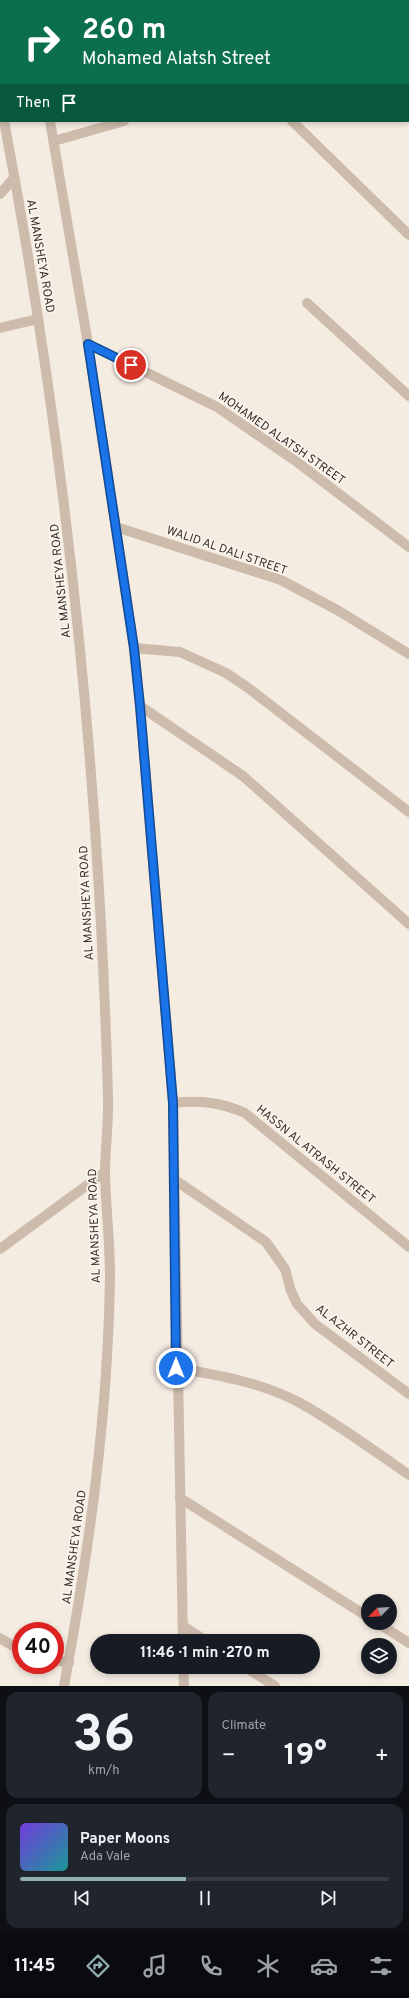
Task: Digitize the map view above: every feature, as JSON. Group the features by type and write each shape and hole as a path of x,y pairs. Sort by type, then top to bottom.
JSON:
{"street":[{"name":"AL MANSHEYA ROAD","path":"4,122 38,319 64,501 78,627 90,753 98,879 108,1100 105,1172 110,1275 106,1362 89,1536 64,1686"},
{"path":"50,122 88,344 134,648 140,706 173,1103 176,1368 183,1634"},
{"path":"54,141 120,122"},
{"path":"293,122 409,235"},
{"path":"0,194 14,178"},
{"path":"307,303 409,396"},
{"path":"0,328 38,319"},
{"name":"MOHAMED ALATSH STREET","path":"88,344 217,407 297,462 409,547"},
{"name":"WALID AL DALI STREET","path":"116,527 281,580 339,611 409,654"},
{"path":"134,648 180,652 226,673 409,812"},
{"path":"140,706 243,776 409,924"},
{"name":"HASSN AL ATRASH STREET","path":"173,1103 191,1101 209,1102 228,1106 245,1113 409,1246"},
{"path":"0,1249 105,1172"},
{"name":"AL AZHR STREET","path":"175,1180 266,1242 285,1269 291,1291 305,1314 315,1324 409,1394"},
{"path":"176,1368 209,1373 240,1381 271,1391 302,1404 409,1475"},
{"path":"180,1498 361,1613"},
{"path":"183,1626 195,1634"},
{"path":"389,1630 409,1643"},
{"path":"0,1638 12,1645"},
{"path":"64,1662 69,1663"},
{"path":"184,1674 184,1686"},
{"path":"256,1674 275,1686"}],"route":[{"path":"131,365 88,344 134,648 140,706 173,1103 176,1368"}]}
